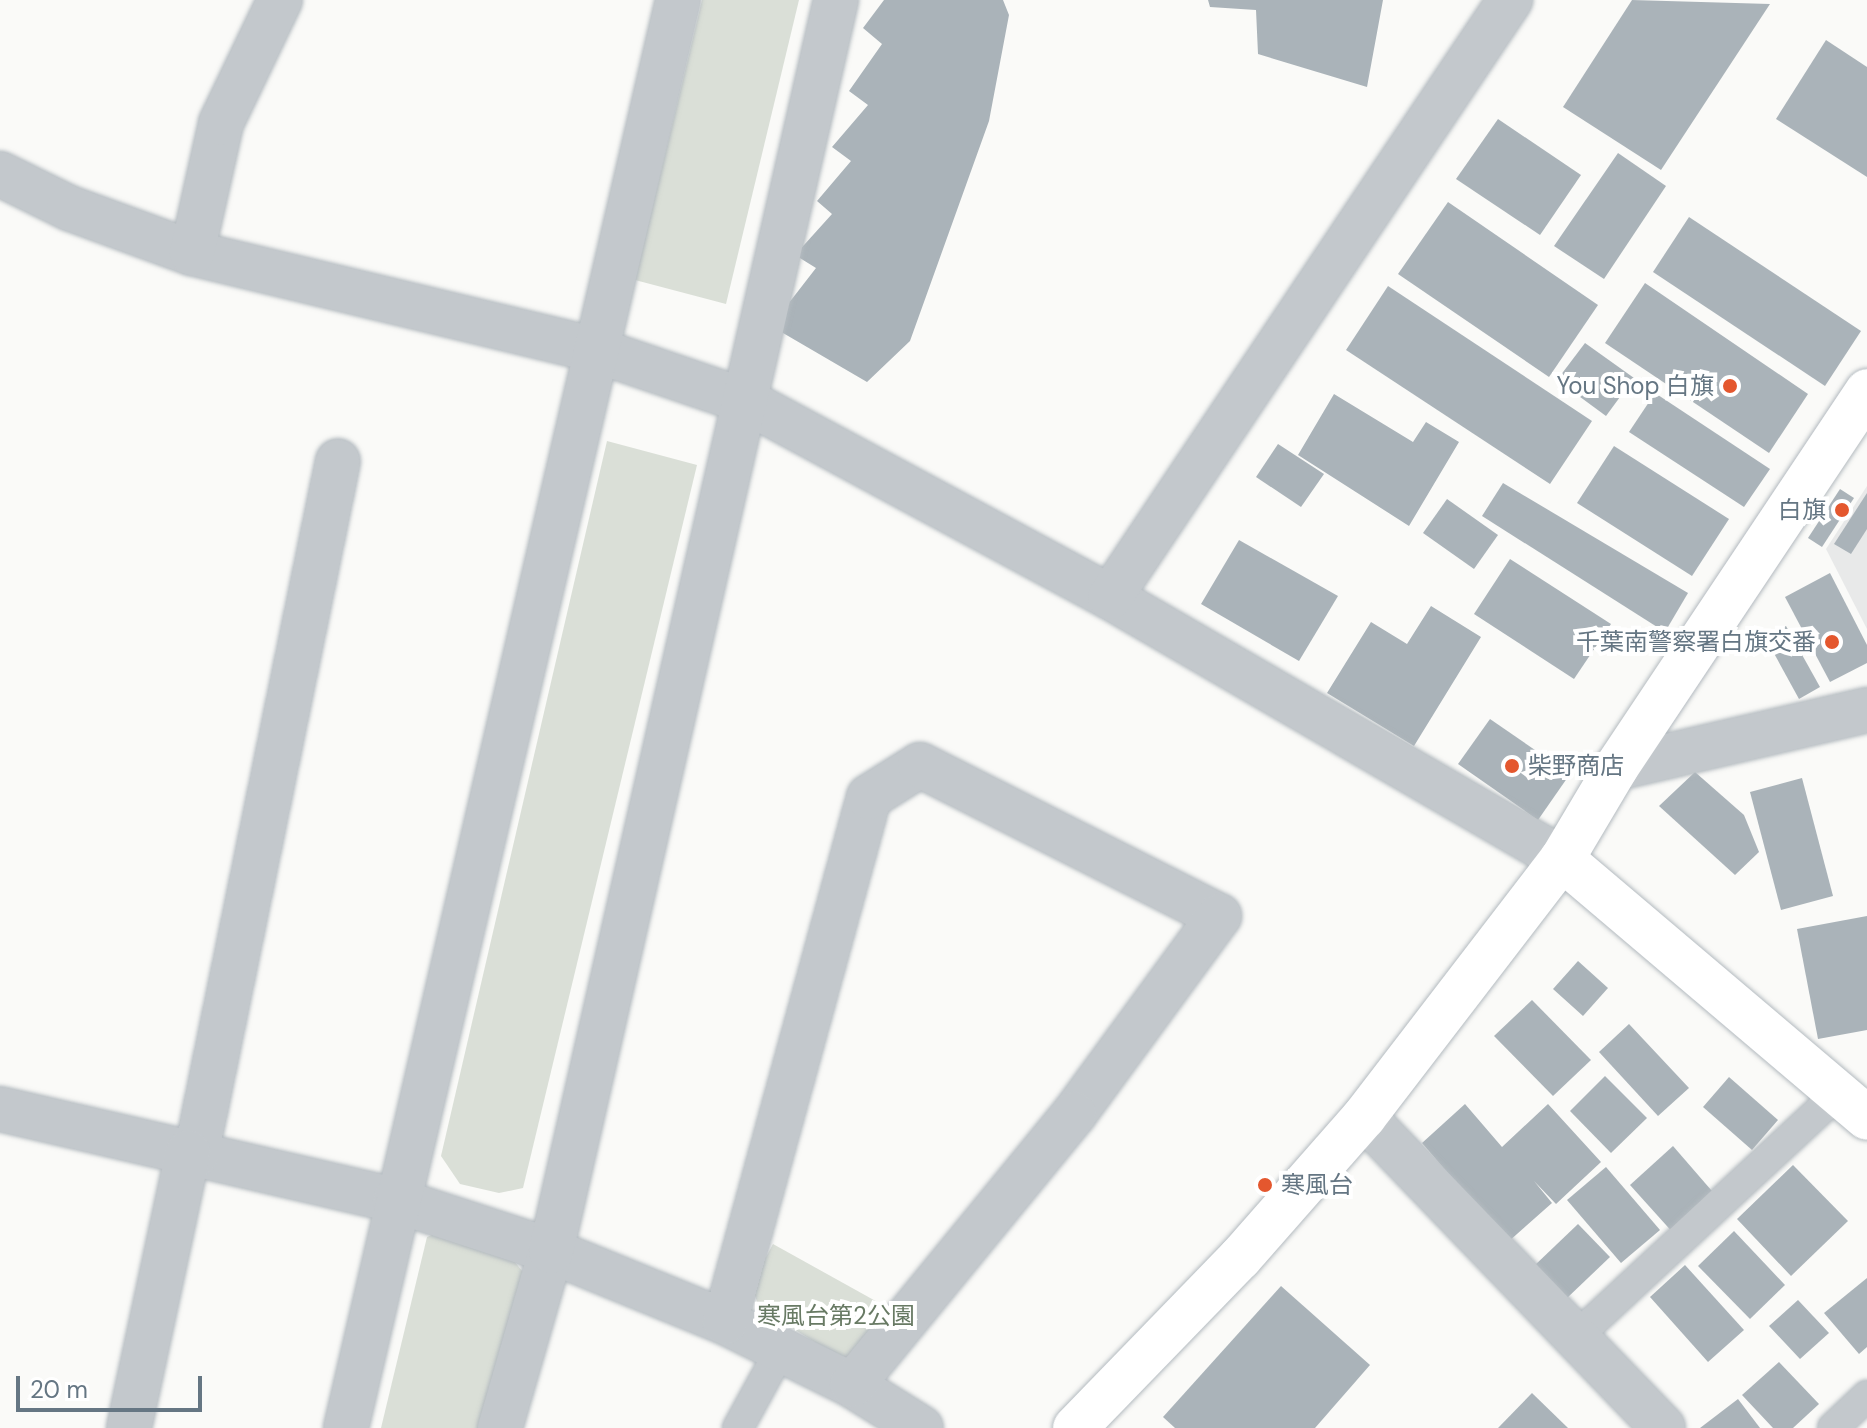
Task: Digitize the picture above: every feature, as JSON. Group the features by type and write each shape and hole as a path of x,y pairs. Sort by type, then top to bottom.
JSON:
{"street":[{"path":"192,253 221,123 280,0"},
{"path":"346,1428 395,1200 678,0"},
{"path":"500,1428 551,1251 748,402 836,0"},
{"path":"1110,597 1510,0"},
{"path":"0,174 69,208 192,253 596,350 748,402 1110,597 1562,859 1854,1105"},
{"path":"1084,1425 1240,1258 1364,1117 1562,859 1616,768 1867,391"},
{"path":"129,1428 192,1154 338,461"},
{"path":"1616,768 1867,710"},
{"path":"725,1322 869,797 920,765 1219,916 1074,1114 852,1385"},
{"path":"0,1109 395,1200 551,1251 725,1322 852,1385 921,1428"},
{"path":"1364,1117 1663,1428"}],"lane":[{"path":"1576,1337 1854,1105"},
{"path":"738,1428 781,1349"},
{"path":"1833,1428 1867,1396"}],"shaded area":[{"path":"1867,486 1867,629 1826,549"}],"green space":[{"path":"702,0 799,0 726,304 635,280"},
{"path":"607,441 697,465 523,1188 499,1193 460,1184 441,1156"},
{"path":"439,1232 514,1261 528,1278 484,1428 381,1428 427,1237"},
{"name":"寒風台第2公園","path":"773,1244 890,1309 856,1354 842,1359 759,1307 751,1285"}],"building":[{"path":"884,0 1003,0 1009,15 989,121 910,341 867,382 771,326 816,268 795,255 832,214 817,201 851,161 832,147 868,105 849,91 882,44 863,28"},
{"path":"1208,0 1383,0 1367,87 1258,54 1256,10 1210,7"},
{"path":"1632,0 1770,4 1661,170 1563,107"},
{"path":"1826,40 1867,67 1867,177 1776,119"},
{"path":"1498,119 1581,175 1540,235 1456,179"},
{"path":"1618,153 1666,186 1604,279 1554,246"},
{"path":"1448,202 1598,305 1549,377 1398,274"},
{"path":"1689,217 1861,331 1825,386 1653,272"},
{"path":"1645,283 1808,394 1769,453 1605,343"},
{"path":"1388,286 1592,421 1550,484 1346,350"},
{"path":"1585,343 1634,378 1606,416 1557,380"},
{"path":"1655,393 1770,469 1744,507 1629,432"},
{"path":"1334,394 1413,442 1426,422 1459,442 1409,526 1298,455"},
{"path":"1278,444 1324,474 1301,507 1256,477"},
{"path":"1614,446 1729,519 1692,576 1577,503"},
{"path":"1503,483 1688,593 1665,632 1482,516"},
{"path":"1840,489 1854,498 1822,547 1808,538"},
{"path":"1867,493 1867,529 1851,554 1834,544"},
{"path":"1447,499 1498,535 1474,569 1423,533"},
{"path":"1239,540 1338,596 1299,661 1201,604"},
{"path":"1510,559 1611,624 1574,679 1474,614"},
{"path":"1830,573 1867,645 1867,663 1830,682 1785,597"},
{"path":"1431,606 1481,637 1414,746 1327,693 1371,622 1407,644"},
{"path":"1786,626 1820,687 1799,699 1765,637"},
{"path":"1490,719 1570,774 1538,820 1458,764"},
{"path":"1695,772 1744,815 1759,852 1735,875 1659,806"},
{"path":"1802,778 1833,896 1781,910 1750,792"},
{"path":"1867,916 1867,1030 1818,1039 1797,929"},
{"path":"1578,961 1608,988 1583,1016 1553,989"},
{"path":"1532,1000 1591,1060 1553,1096 1494,1036"},
{"path":"1629,1024 1689,1088 1658,1116 1599,1052"},
{"path":"1605,1076 1647,1118 1611,1153 1570,1111"},
{"path":"1729,1077 1778,1120 1752,1150 1703,1107"},
{"path":"1465,1104 1502,1147 1548,1104 1601,1162 1556,1204 1534,1181 1552,1203 1508,1242 1422,1143"},
{"path":"1673,1146 1718,1198 1675,1235 1630,1185"},
{"path":"1793,1165 1848,1221 1791,1276 1737,1219"},
{"path":"1606,1167 1660,1230 1621,1263 1567,1200"},
{"path":"1578,1224 1610,1257 1566,1299 1533,1267"},
{"path":"1734,1231 1785,1285 1750,1319 1698,1266"},
{"path":"1685,1265 1744,1330 1708,1362 1650,1297"},
{"path":"1867,1278 1867,1347 1859,1354 1824,1313"},
{"path":"1281,1286 1370,1365 1315,1428 1175,1428 1163,1417"},
{"path":"1798,1300 1829,1333 1800,1359 1769,1326"},
{"path":"1779,1362 1819,1404 1793,1428 1773,1428 1742,1395"},
{"path":"1532,1393 1568,1428 1498,1428"},
{"path":"1738,1399 1760,1428 1700,1428"}],"place":[{"name":"You Shop 白旗","path":"1730,386"},
{"name":"白旗","path":"1842,510"},
{"name":"千葉南警察署白旗交番","path":"1832,642"},
{"name":"柴野商店","path":"1512,766"},
{"name":"寒風台","path":"1265,1185"}]}
